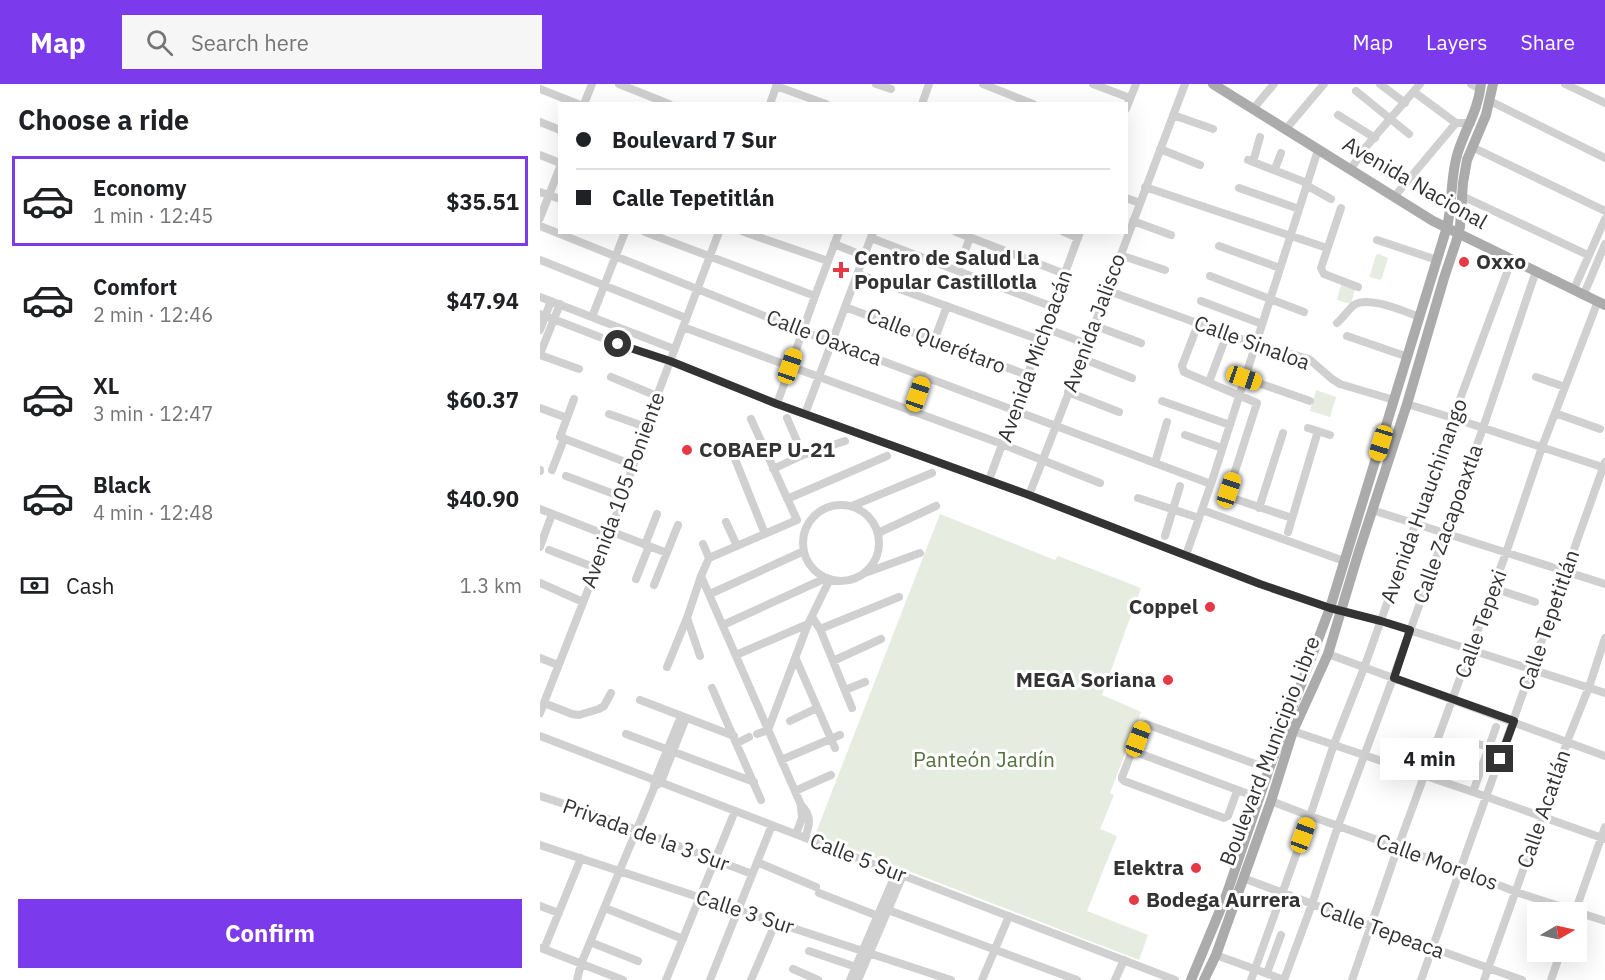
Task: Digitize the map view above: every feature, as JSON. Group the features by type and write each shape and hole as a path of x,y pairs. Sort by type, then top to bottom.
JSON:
{"main road":[{"name":"Boulevard Municipio Libre","path":"1191,980 1226,896 1269,769 1336,609 1372,510 1459,233 1465,172 1490,101 1493,84"},
{"name":"Avenida Nacional","path":"1221,86 1253,109 1433,221 1602,303"},
{"name":"Boulevard Municipio Libre","path":"1204,980 1216,955 1271,801 1293,731 1328,654 1344,561 1447,227 1454,169 1458,152 1475,112 1477,86"}],"street":[{"path":"585,102 592,84"},
{"path":"619,84 664,102"},
{"path":"876,84 891,89"},
{"path":"925,102 929,84"},
{"path":"983,84 1013,100"},
{"path":"1093,84 1130,98"},
{"path":"1128,104 1136,84"},
{"name":"Avenida Jalisco","path":"1029,495 1185,84"},
{"path":"1253,109 1274,84"},
{"path":"1286,129 1324,84"},
{"path":"1380,84 1405,103"},
{"path":"1350,170 1420,84"},
{"path":"1565,84 1605,103"},
{"path":"771,102 777,85 821,102"},
{"path":"540,88 573,102"},
{"path":"1356,91 1409,134"},
{"path":"1414,92 1456,123 1470,123"},
{"path":"1490,101 1605,158"},
{"path":"1173,115 1213,129"},
{"path":"1338,115 1374,138"},
{"path":"540,122 558,129"},
{"path":"1394,197 1456,123"},
{"path":"1260,137 1251,161 1307,184 1331,199"},
{"path":"1472,147 1605,211"},
{"path":"1160,149 1200,165"},
{"path":"1186,555 1318,150"},
{"path":"1275,169 1281,153"},
{"path":"540,155 558,162"},
{"path":"540,218 558,173"},
{"path":"1145,187 1327,248"},
{"path":"1239,188 1299,209"},
{"path":"540,192 558,198"},
{"path":"1462,196 1588,255"},
{"path":"1128,199 1140,203"},
{"path":"1341,208 1321,268 1324,274 1358,286"},
{"path":"1579,292 1588,255 1605,219"},
{"path":"1133,221 1171,235"},
{"name":"Calle Oaxaca","path":"540,226 558,233"},
{"name":"Calle Oaxaca","path":"560,234 802,331 1211,484"},
{"path":"592,317 624,234"},
{"path":"650,234 814,296"},
{"name":"Avenida 105 Poniente","path":"540,713 543,699 596,568 674,349 718,234"},
{"path":"750,234 828,261"},
{"path":"777,404 838,234"},
{"path":"962,234 1065,274"},
{"path":"805,414 872,235 1053,307"},
{"name":"Avenida Michoacán","path":"989,480 1079,235"},
{"path":"958,271 970,237"},
{"path":"1377,240 1437,260"},
{"path":"834,244 864,256"},
{"path":"1579,292 1601,264 1605,244"},
{"path":"1219,246 1280,268"},
{"path":"1120,255 1165,270"},
{"name":"Avenida Huauchinango","path":"1251,980 1334,744 1364,668 1512,259"},
{"path":"540,260 686,318"},
{"name":"Calle Zacapoaxtla","path":"1284,980 1483,428 1536,271"},
{"path":"858,274 1040,340"},
{"path":"1210,276 1304,312"},
{"name":"Calle Sinaloa","path":"1107,290 1255,344 1309,359 1340,384 1394,400"},
{"path":"540,297 674,349"},
{"path":"1201,301 1262,324"},
{"path":"1337,323 1354,305 1363,302 1379,303 1420,317"},
{"path":"540,330 556,303"},
{"name":"Calle Tepexi","path":"1352,980 1542,447 1565,387 1602,303"},
{"path":"934,341 947,306"},
{"name":"Calle Querétaro","path":"845,307 1027,375"},
{"path":"546,317 540,354 579,369"},
{"path":"546,317 670,361 777,404 989,480 1260,584 1605,693"},
{"path":"1093,325 1141,343"},
{"path":"683,327 1002,444 1100,483"},
{"path":"1045,328 1087,344"},
{"path":"1195,332 1182,366 1184,372 1257,403 1229,495 1259,508 1292,518"},
{"path":"1347,336 1408,357"},
{"path":"1209,382 1224,342"},
{"path":"1081,358 1132,378"},
{"path":"912,412 924,376"},
{"path":"610,377 657,396"},
{"path":"1536,377 1565,387"},
{"path":"1244,378 1310,401"},
{"path":"1068,392 1119,412"},
{"path":"552,470 574,399"},
{"path":"1162,401 1230,424"},
{"path":"1407,404 1604,466"},
{"path":"540,408 567,418"},
{"path":"1555,413 1600,429"},
{"path":"609,414 646,428"},
{"path":"787,418 803,455"},
{"path":"751,419 797,520 807,526"},
{"path":"1155,463 1167,422"},
{"path":"1308,428 1330,435"},
{"path":"1288,532 1318,431"},
{"path":"1259,508 1283,433"},
{"path":"1185,435 1222,448"},
{"path":"562,438 633,465"},
{"path":"773,469 803,455 845,441"},
{"path":"787,499 886,456"},
{"path":"735,459 765,534"},
{"name":"Calle Tepetitlán","path":"1420,980 1604,466"},
{"path":"852,506 932,473"},
{"path":"567,477 622,497"},
{"path":"1165,536 1180,486"},
{"path":"1138,498 1173,510 1200,514 1344,561"},
{"path":"863,574 870,568 879,551 878,533 872,520 863,511 852,506 838,504 828,506 812,518 803,538 804,551 810,564 814,570 828,578 847,581 920,553"},
{"path":"878,533 936,506"},
{"path":"540,509 667,553"},
{"path":"1372,510 1605,584"},
{"path":"540,547 552,514"},
{"path":"636,579 657,514"},
{"path":"666,667 709,558 797,520"},
{"path":"726,522 737,546"},
{"path":"654,585 678,525"},
{"path":"703,544 709,558"},
{"path":"549,550 596,568"},
{"path":"710,594 804,551"},
{"path":"701,576 801,805 802,818 796,834"},
{"path":"640,700 735,740 768,730 828,578"},
{"path":"723,625 828,578"},
{"path":"540,583 583,602"},
{"path":"1493,588 1534,602"},
{"path":"820,629 899,597"},
{"path":"687,618 700,656"},
{"path":"810,621 820,629 852,708"},
{"path":"736,655 810,621"},
{"name":"Calle Acatlán","path":"1484,980 1605,638"},
{"path":"833,660 881,639"},
{"path":"1328,654 1605,756"},
{"path":"540,658 558,665"},
{"path":"796,659 835,748"},
{"path":"845,690 865,682"},
{"path":"712,688 761,800"},
{"path":"543,699 572,714 579,715 604,706 610,693"},
{"path":"790,720 817,708"},
{"path":"577,980 581,963 683,717"},
{"path":"1238,791 1226,818 1122,779 1144,724 1269,769"},
{"path":"1473,792 1496,727"},
{"path":"1293,731 1603,839"},
{"path":"626,734 754,782"},
{"path":"781,760 840,735"},
{"name":"Calle 5 Sur","path":"540,736 657,783 1176,980"},
{"path":"1471,742 1489,747"},
{"path":"1133,752 1259,798"},
{"path":"1456,762 1480,770"},
{"path":"795,791 831,775"},
{"name":"Privada de la 3 Sur","path":"540,796 752,874"},
{"name":"Calle Morelos","path":"1271,801 1547,902"},
{"path":"801,805 810,820 805,838"},
{"path":"666,980 735,811"},
{"path":"710,980 772,825"},
{"path":"1578,902 1603,839 1605,827"},
{"name":"Calle 3 Sur","path":"540,845 951,980"},
{"path":"581,858 542,948 623,980"},
{"path":"757,862 878,916"},
{"path":"850,980 888,909 899,874"},
{"path":"858,980 878,916 899,874"},
{"name":"Calle Tepeaca","path":"1243,878 1522,980"},
{"path":"540,906 559,913"},
{"path":"605,908 683,939"},
{"path":"888,909 1077,980"},
{"name":"Calle Morelos","path":"1587,915 1605,921"},
{"path":"982,980 1009,916"},
{"path":"751,980 776,922"},
{"path":"1267,973 1281,935"},
{"path":"591,942 638,961"},
{"path":"809,951 856,967"},
{"path":"1216,955 1284,980"},
{"path":"1115,980 1124,960"},
{"path":"1551,980 1557,962"},
{"path":"793,969 818,980"}],"green space":[{"path":"1376,255 1388,258 1380,280 1370,277"},
{"path":"1341,285 1355,289 1351,304 1337,300"},
{"path":"1316,390 1336,397 1330,417 1310,411"},
{"name":"Panteón Jardín","path":"940,514 1055,560 1058,556 1141,588 1102,695 1141,712 1110,793 1114,795 1100,829 1117,836 1087,911 1148,935 1139,960 815,835"}],"place":[{"name":"Oxxo","path":"1464,262"},
{"name":"Centro de Salud La Popular Castillotla","path":"841,270"},
{"name":"COBAEP U-21","path":"687,450"},
{"name":"Coppel","path":"1210,607"},
{"name":"MEGA Soriana","path":"1168,680"},
{"name":"Elektra","path":"1196,868"},
{"name":"Bodega Aurrera","path":"1134,900"}],"route":[{"path":"618,344 670,361 777,404 1029,495 1260,584 1330,608 1410,630 1394,678 1514,721 1500,759"}]}
